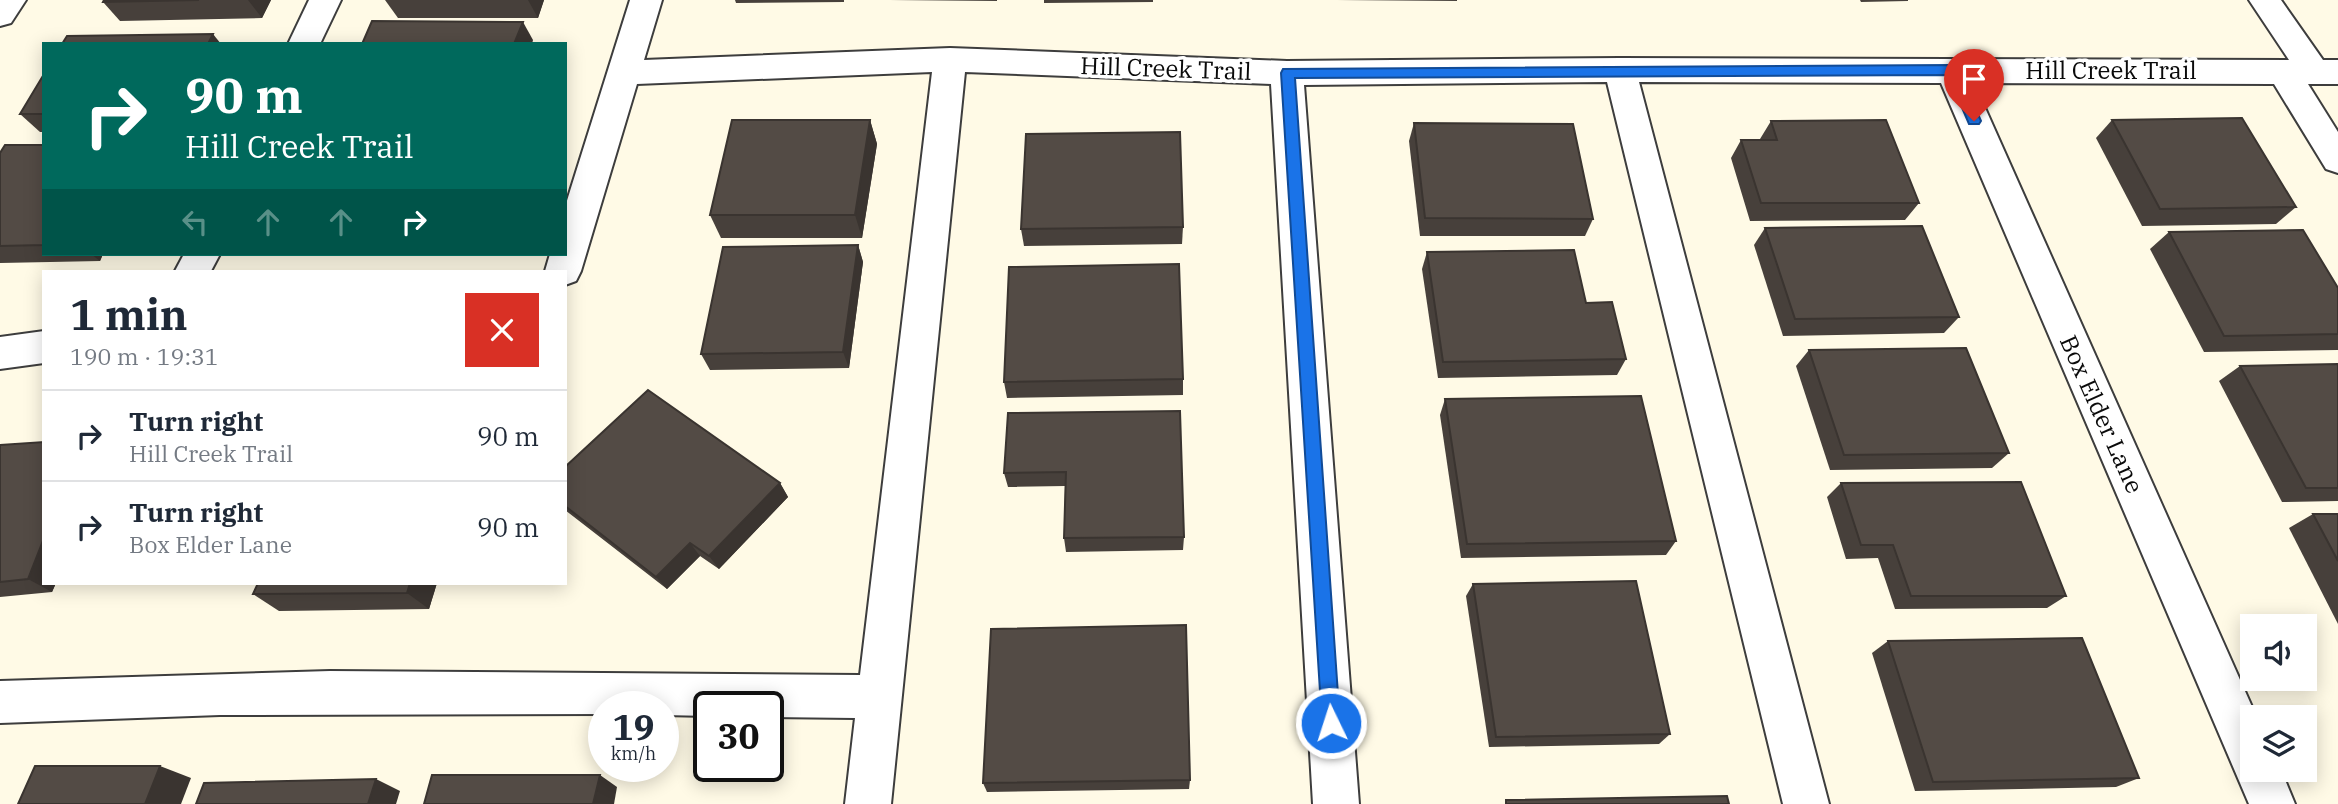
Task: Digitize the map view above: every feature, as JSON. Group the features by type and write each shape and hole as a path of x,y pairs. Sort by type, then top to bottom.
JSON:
{"street":[{"path":"0,15 10,0"},
{"path":"305,42 325,0"},
{"path":"563,270 646,0"},
{"path":"2265,0 2311,71 2338,160"},
{"path":"868,804 950,60"},
{"name":"Hill Creek Trail","path":"624,73 950,60 1287,73 1620,69 2311,71"},
{"path":"1620,69 1805,804"},
{"name":"Box Elder Lane","path":"1952,70 2240,730"},
{"path":"1287,73 1336,804"},
{"path":"0,353 42,347"},
{"path":"0,702 122,695 492,691 880,697"},
{"path":"2263,782 2272,804"}],"building":[{"path":"104,0 199,0 103,2"},
{"path":"372,21 523,22 515,42 363,42"},
{"path":"213,34 209,42 63,42 67,36"},
{"path":"42,77 42,114 20,114"},
{"path":"2242,118 2296,207 2160,209 2112,120"},
{"path":"732,120 870,120 855,215 710,215"},
{"path":"1886,120 1919,203 1761,203 1741,140 1777,140 1771,121"},
{"path":"1414,123 1573,124 1593,219 1425,218"},
{"path":"1180,132 1183,227 1021,229 1026,134"},
{"path":"5,145 42,145 42,245 0,246 0,153"},
{"path":"1922,226 1959,317 1795,319 1765,228"},
{"path":"2303,230 2338,288 2338,334 2224,336 2169,232"},
{"path":"858,245 843,352 701,354 723,247"},
{"path":"1574,250 1586,303 1612,302 1626,359 1443,362 1427,252"},
{"path":"1179,264 1183,379 1004,382 1009,267"},
{"path":"1966,348 2009,453 1844,455 1809,350"},
{"path":"2338,364 2338,488 2306,488 2240,366"},
{"path":"648,390 780,483 709,556 690,543 656,577 567,508 567,465"},
{"path":"1641,396 1676,541 1467,544 1445,399"},
{"path":"1180,411 1184,537 1064,538 1066,472 1004,473 1008,413"},
{"path":"42,442 42,543 28,579 0,582 0,445"},
{"path":"2021,482 2066,596 1911,596 1893,545 1861,545 1841,483"},
{"path":"2313,514 2338,514 2338,561"},
{"path":"1636,581 1670,734 1496,737 1473,584"},
{"path":"257,585 409,585 407,593 253,594"},
{"path":"1186,625 1190,780 983,783 991,629"},
{"path":"2082,638 2139,778 1933,782 1888,641"},
{"path":"35,766 160,766 145,804 18,804"},
{"path":"432,775 588,775 588,782 598,782 593,804 424,804"},
{"path":"376,779 368,804 196,804 204,783"},
{"path":"1727,796 1729,804 1506,804 1506,800"}],"route":[{"path":"1331,723 1287,73 1620,69 1952,70 1974,121"}]}
